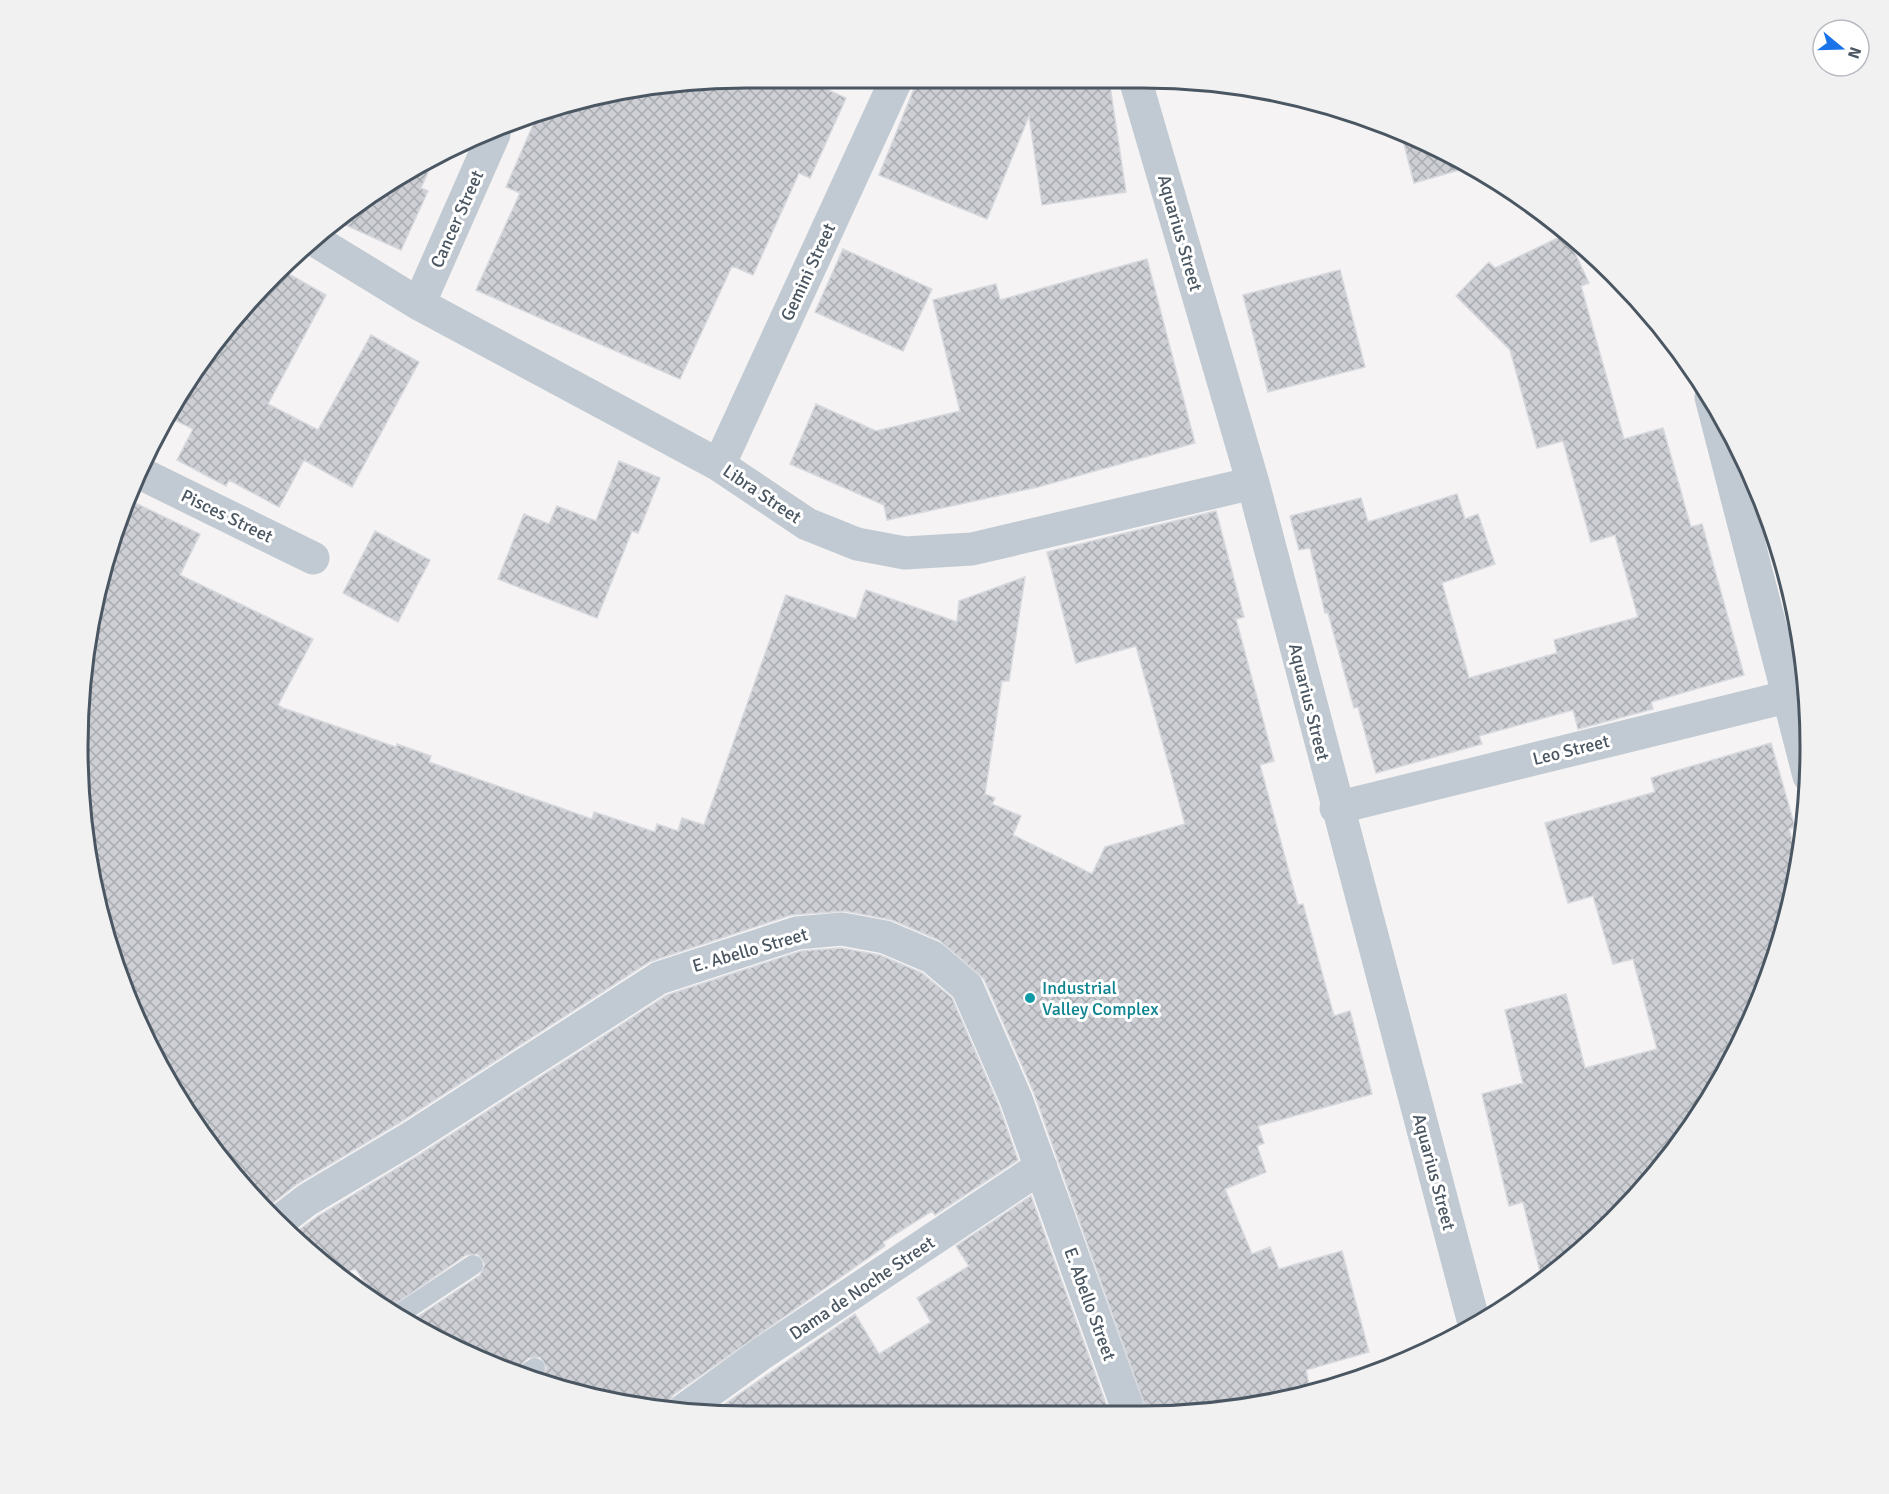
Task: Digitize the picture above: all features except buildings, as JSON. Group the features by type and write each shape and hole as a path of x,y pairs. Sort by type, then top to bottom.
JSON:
{"street":[{"name":"Gemini Street","path":"719,465 892,88"},
{"name":"Aquarius Street","path":"1139,88 1253,483 1336,808 1472,1316"},
{"name":"Cancer Street","path":"420,304 491,141"},
{"name":"Libra Street","path":"322,245 420,304 719,465 807,524 857,544 904,553 972,549 1253,483"},
{"path":"1722,437 1798,694"},
{"name":"Pisces Street","path":"147,476 313,558"},
{"name":"Leo Street","path":"1336,808 1798,694"},
{"name":"E. Abello Street","path":"285,1217 307,1200 409,1139 659,978 797,933 842,929 885,937 932,957 967,987 1016,1099 1127,1406"},
{"name":"Dama de Noche Street","path":"694,1403 761,1354 1041,1167"}],"lane":[{"path":"406,1310 473,1265"}],"place":[{"name":"Industrial Valley Complex","path":"1030,998"}]}
